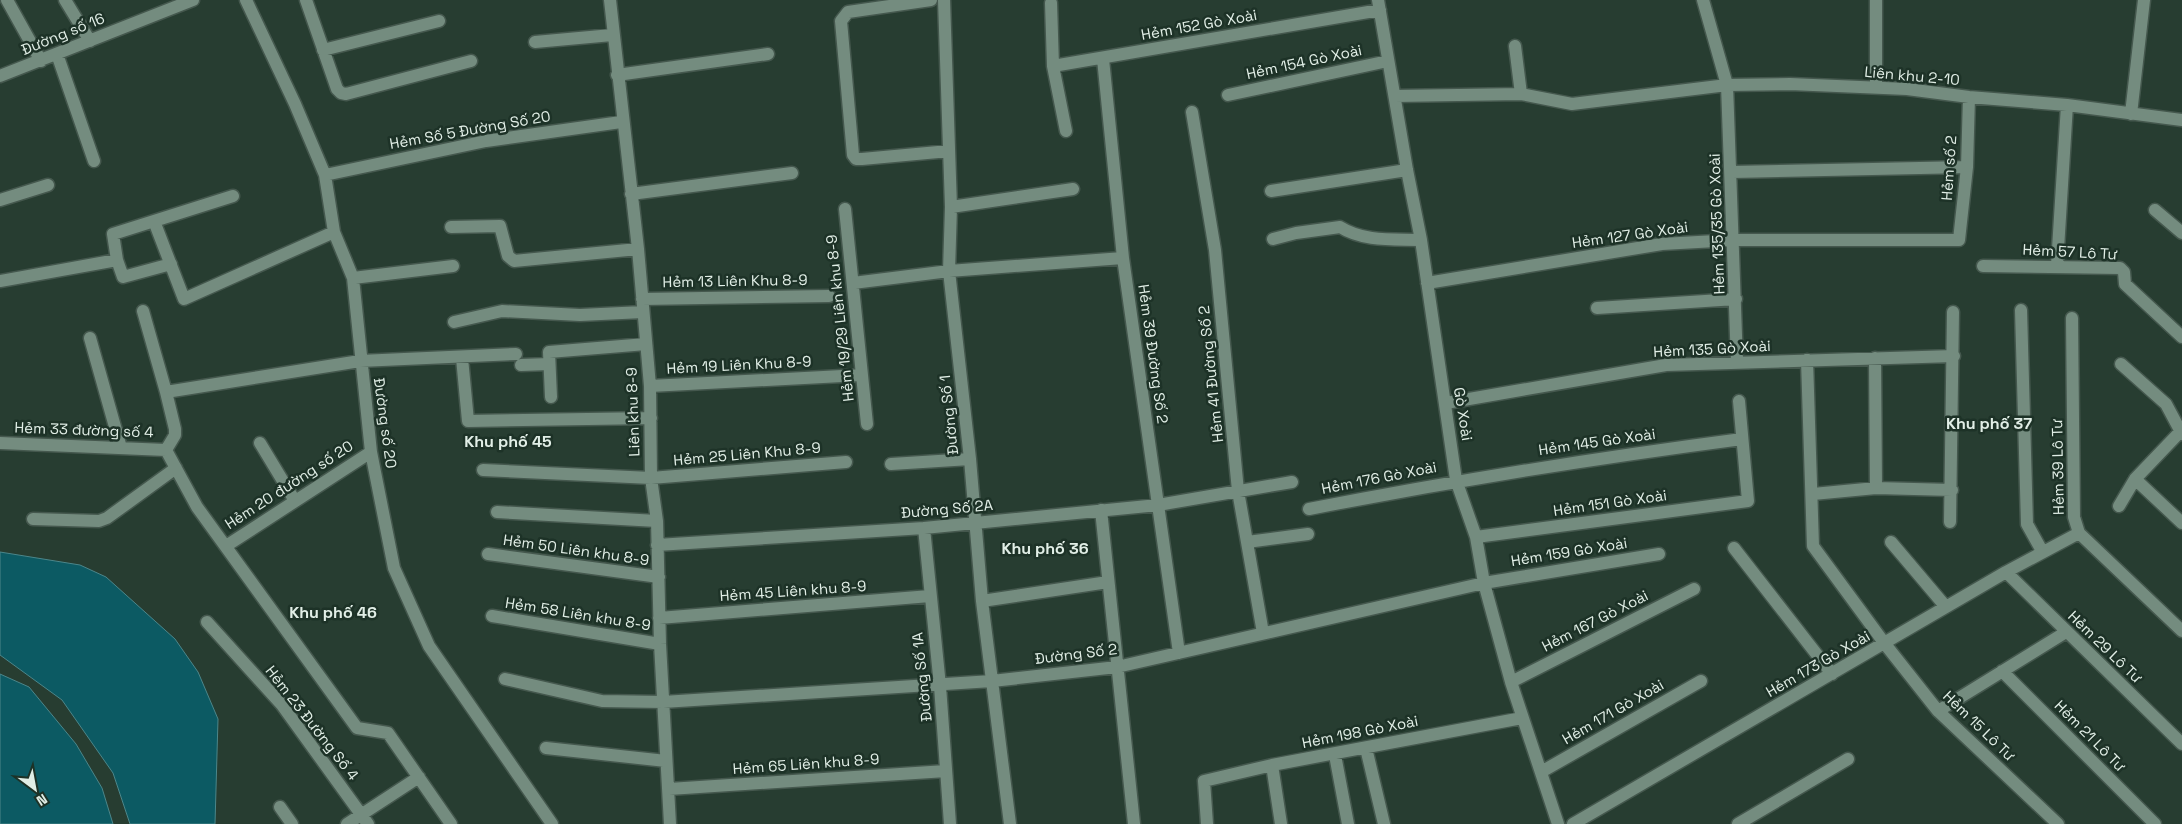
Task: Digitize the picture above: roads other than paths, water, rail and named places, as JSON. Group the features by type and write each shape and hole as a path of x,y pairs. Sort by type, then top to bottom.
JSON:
{"street":[{"path":"7,0 41,61"},
{"path":"65,0 90,41"},
{"name":"Đường số 16","path":"0,76 193,0"},
{"name":"Đường số 20","path":"246,0 295,104 325,174 334,232 353,278 360,361 371,452 394,568 429,646 552,824"},
{"path":"306,0 337,89 341,93 346,94 471,61"},
{"name":"Liên khu 8-9","path":"610,0 612,35 638,249 650,386 652,418 651,478 657,521 660,644 670,824"},
{"path":"931,0 848,12 841,21 853,155 856,159 862,159 949,151"},
{"name":"Đường Số 1","path":"944,0 951,207 949,271 977,523 982,601 1010,824"},
{"path":"1702,0 1727,85"},
{"path":"1876,0 1876,88"},
{"path":"2131,114 2144,0"},
{"path":"1051,3 1053,66 1066,131"},
{"name":"Hẻm 152 Gò Xoài","path":"1053,66 1103,59 1379,5"},
{"name":"Gò Xoài","path":"1379,5 1406,170 1421,240 1456,480 1476,538 1484,583 1522,718 1558,824"},
{"path":"323,50 439,21"},
{"path":"535,42 612,35"},
{"path":"1515,46 1521,94"},
{"path":"57,54 94,161"},
{"path":"617,75 768,54"},
{"name":"Hẻm 39 Đường Số 2","path":"1103,59 1123,258 1179,653"},
{"name":"Hẻm 154 Gò Xoài","path":"1228,95 1388,61"},
{"name":"Liên khu 2-10","path":"1395,96 1521,94 1572,104 1727,85 1790,84 1876,88 2067,105 2182,120"},
{"name":"Hẻm 135/35 Gò Xoài","path":"1727,85 1732,172 1737,363"},
{"name":"Hẻm số 2","path":"1960,240 1967,168 1969,97"},
{"path":"2057,265 2067,105"},
{"name":"Hẻm 41 Đường Số 2","path":"1192,112 1215,250 1238,491 1263,633"},
{"name":"Hẻm Số 5 Đường Số 20","path":"325,174 486,141 622,122"},
{"path":"1732,172 1967,168"},
{"path":"1271,191 1406,170"},
{"path":"631,194 792,173"},
{"path":"0,200 48,185"},
{"path":"951,207 1073,190"},
{"path":"171,264 123,278 117,260 113,234 233,196"},
{"name":"Hẻm 19/29 Liên khu 8-9","path":"845,208 867,424"},
{"path":"2155,210 2182,233"},
{"path":"154,221 184,299 334,232"},
{"path":"451,227 500,226 508,256 514,261 638,249"},
{"path":"1273,239 1340,227 1353,235 1371,238 1421,240"},
{"name":"Hẻm 127 Gò Xoài","path":"1427,283 1662,244 1734,240 1960,240"},
{"path":"852,283 949,271 1123,258"},
{"path":"0,281 117,260"},
{"name":"Hẻm 57 Lô Tư","path":"1983,266 2057,265 2120,268 2124,272 2125,284 2133,293 2182,337"},
{"path":"353,278 452,266"},
{"name":"Hẻm 13 Liên Khu 8-9","path":"454,322 502,311 580,315 643,306 829,296"},
{"path":"1597,308 1736,298"},
{"path":"2021,310 2028,524 2042,551"},
{"path":"143,311 175,429 175,435 166,450"},
{"path":"1950,522 1954,356 1953,312"},
{"name":"Hẻm 39 Lô Tư","path":"2072,318 2074,517 2079,533 2182,631"},
{"path":"90,338 121,448"},
{"path":"550,397 549,352 646,344"},
{"name":"Hẻm 135 Gò Xoài","path":"1446,403 1666,365 1954,356"},
{"path":"462,358 468,420 652,418"},
{"path":"166,392 360,361 462,358 519,359 549,364"},
{"path":"1875,358 1876,488"},
{"name":"Hẻm 15 Lô Tư","path":"1807,360 1814,546 1885,644 1938,711 2058,824"},
{"path":"2119,506 2135,479 2181,433 2166,404 2121,364"},
{"name":"Hẻm 19 Liên Khu 8-9","path":"650,386 861,375"},
{"path":"1739,401 1742,439"},
{"name":"Hẻm 145 Gò Xoài","path":"1456,480 1611,456 1742,439"},
{"name":"Hẻm 151 Gò Xoài","path":"1476,538 1748,501 1742,439"},
{"name":"Hẻm 33 đường số 4","path":"0,443 166,450 197,507 357,728 388,733 451,824"},
{"path":"260,443 295,501"},
{"name":"Hẻm 20 đường số 20","path":"226,546 371,452"},
{"path":"892,464 970,458"},
{"name":"Hẻm 25 Liên Khu 8-9","path":"483,470 651,478 846,462"},
{"path":"33,519 99,521 107,518 176,468"},
{"path":"2135,479 2182,523"},
{"name":"Hẻm 176 Gò Xoài","path":"1309,509 1456,480"},
{"path":"1238,491 1292,482"},
{"path":"1813,494 1876,488 1952,490"},
{"name":"Đường Số 2A","path":"657,545 924,528 1158,505 1238,491"},
{"path":"1101,510 1134,824"},
{"path":"497,512 657,521"},
{"name":"Đường Số 1A","path":"924,528 940,686 950,824"},
{"name":"Hẻm 173 Gò Xoài","path":"1573,824 2042,551 2079,533"},
{"path":"1247,542 1308,534"},
{"path":"1891,542 1946,607"},
{"path":"1734,548 1832,674"},
{"name":"Hẻm 50 Liên khu 8-9","path":"488,554 659,577"},
{"name":"Hẻm 159 Gò Xoài","path":"1484,583 1659,554"},
{"name":"Hẻm 29 Lô Tư","path":"2006,572 2182,744"},
{"path":"982,601 1108,582"},
{"name":"Đường Số 2","path":"505,679 602,701 663,702 940,686 1117,667 1484,583"},
{"name":"Hẻm 167 Gò Xoài","path":"1512,682 1694,589"},
{"name":"Hẻm 45 Liên khu 8-9","path":"659,618 930,596"},
{"name":"Hẻm 58 Liên khu 8-9","path":"492,616 660,644"},
{"name":"Hẻm 23 Đường Số 4","path":"207,622 282,705 365,819"},
{"path":"1938,711 2066,632"},
{"name":"Hẻm 21 Lô Tư","path":"2002,671 2155,824"},
{"name":"Hẻm 171 Gò Xoài","path":"1541,772 1701,681"},
{"name":"Hẻm 198 Gò Xoài","path":"1207,824 1204,781 1272,765 1522,718"},
{"path":"546,748 666,761"},
{"path":"1366,748 1384,824"},
{"path":"1335,754 1348,824"},
{"path":"1738,824 1848,759"},
{"path":"1272,765 1281,824"},
{"name":"Hẻm 65 Liên khu 8-9","path":"669,789 946,771"},
{"path":"347,824 365,819 419,777"},
{"path":"280,807 292,824"}],"water":[{"path":"0,552 80,565 106,577 175,639 198,672 218,719 215,824 130,824 113,773 62,700 0,655"},
{"path":"0,674 29,687 76,744 102,788 113,824 0,824"}],"district":[{"name":"Khu phố 37","path":"1989,423"},
{"name":"Khu phố 45","path":"508,441"},
{"name":"Khu phố 36","path":"1045,548"},
{"name":"Khu phố 46","path":"333,612"}]}
